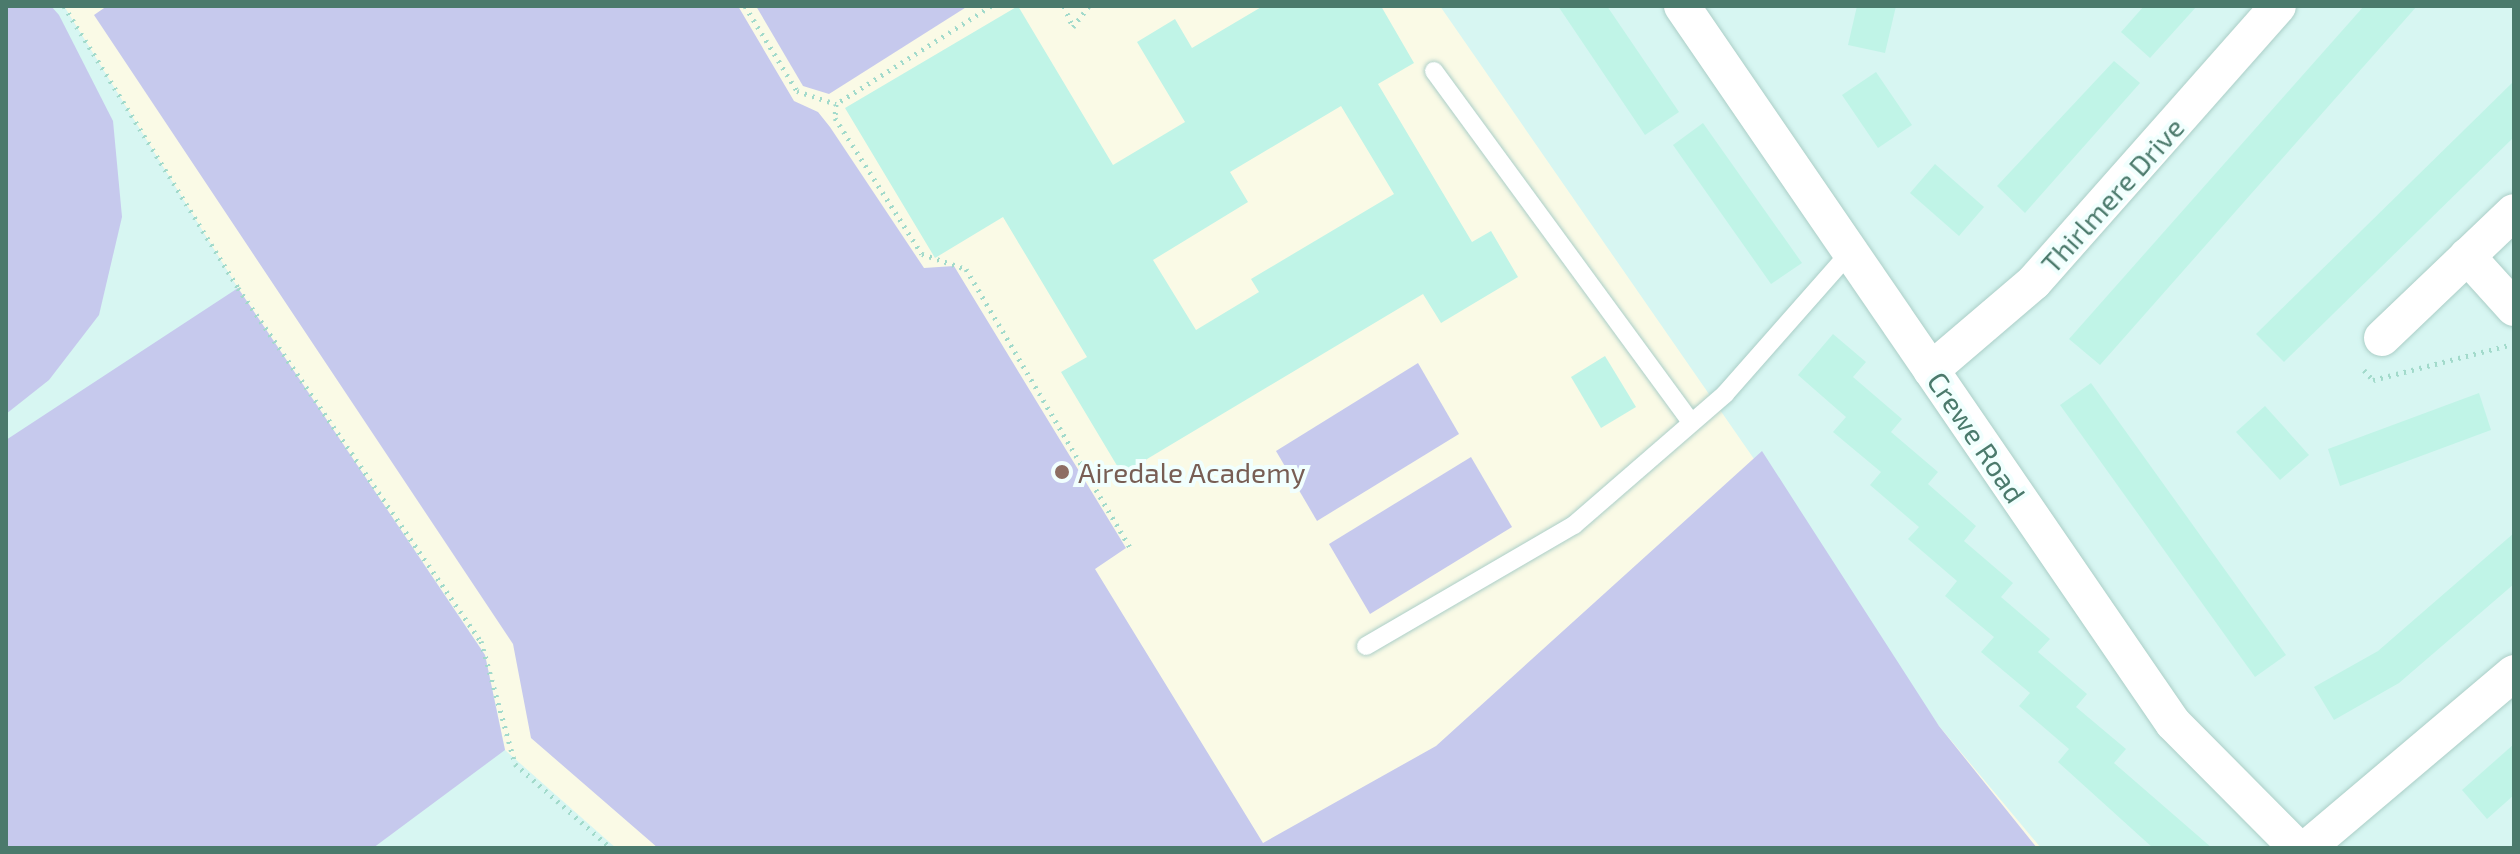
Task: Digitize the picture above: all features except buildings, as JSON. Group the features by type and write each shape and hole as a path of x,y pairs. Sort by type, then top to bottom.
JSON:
{"street":[{"name":"Thirlmere Drive","path":"1931,370 2034,282 2278,6"},
{"name":"Crewe Road","path":"1698,12 1850,252 2173,723 2297,848"},
{"path":"2382,338 2514,212"},
{"path":"2467,256 2514,308"},
{"path":"2307,848 2514,673"}],"lane":[{"path":"1434,71 1691,422"},
{"path":"1366,646 1574,525 1725,394 1850,252"}],"path":[{"path":"64,6 238,288 481,641 515,764 611,848"},
{"path":"745,6 797,91 836,104"},
{"path":"836,104 991,6"},
{"path":"1064,6 1073,27 1089,6"},
{"path":"836,104 835,118 922,254 966,269 1132,551"},
{"path":"2382,338 2357,362 2373,380 2514,343"}],"shaded area":[{"path":"6,6 2514,6 2514,848 6,848"},
{"path":"6,6 51,6 59,15 113,121 122,217 99,315 49,380 6,414"},
{"name":"Airedale Academy","path":"64,6 1440,6 1939,726 2041,848 616,848 505,750 485,655 238,288"},
{"path":"107,6 738,6 794,101 818,112 830,127 924,268 954,266 1126,548 1095,569 1263,843 1436,746 1762,451 1939,726 2037,848 658,848 531,738 513,644 94,15"},
{"path":"756,6 968,6 829,94 803,86"},
{"path":"238,288 485,655 505,750 373,848 6,848 6,440"},
{"path":"1418,363 1459,434 1317,521 1276,451"},
{"path":"1471,457 1512,527 1370,614 1329,544"}],"place":[{"name":"Airedale Academy","path":"1062,472"}]}
